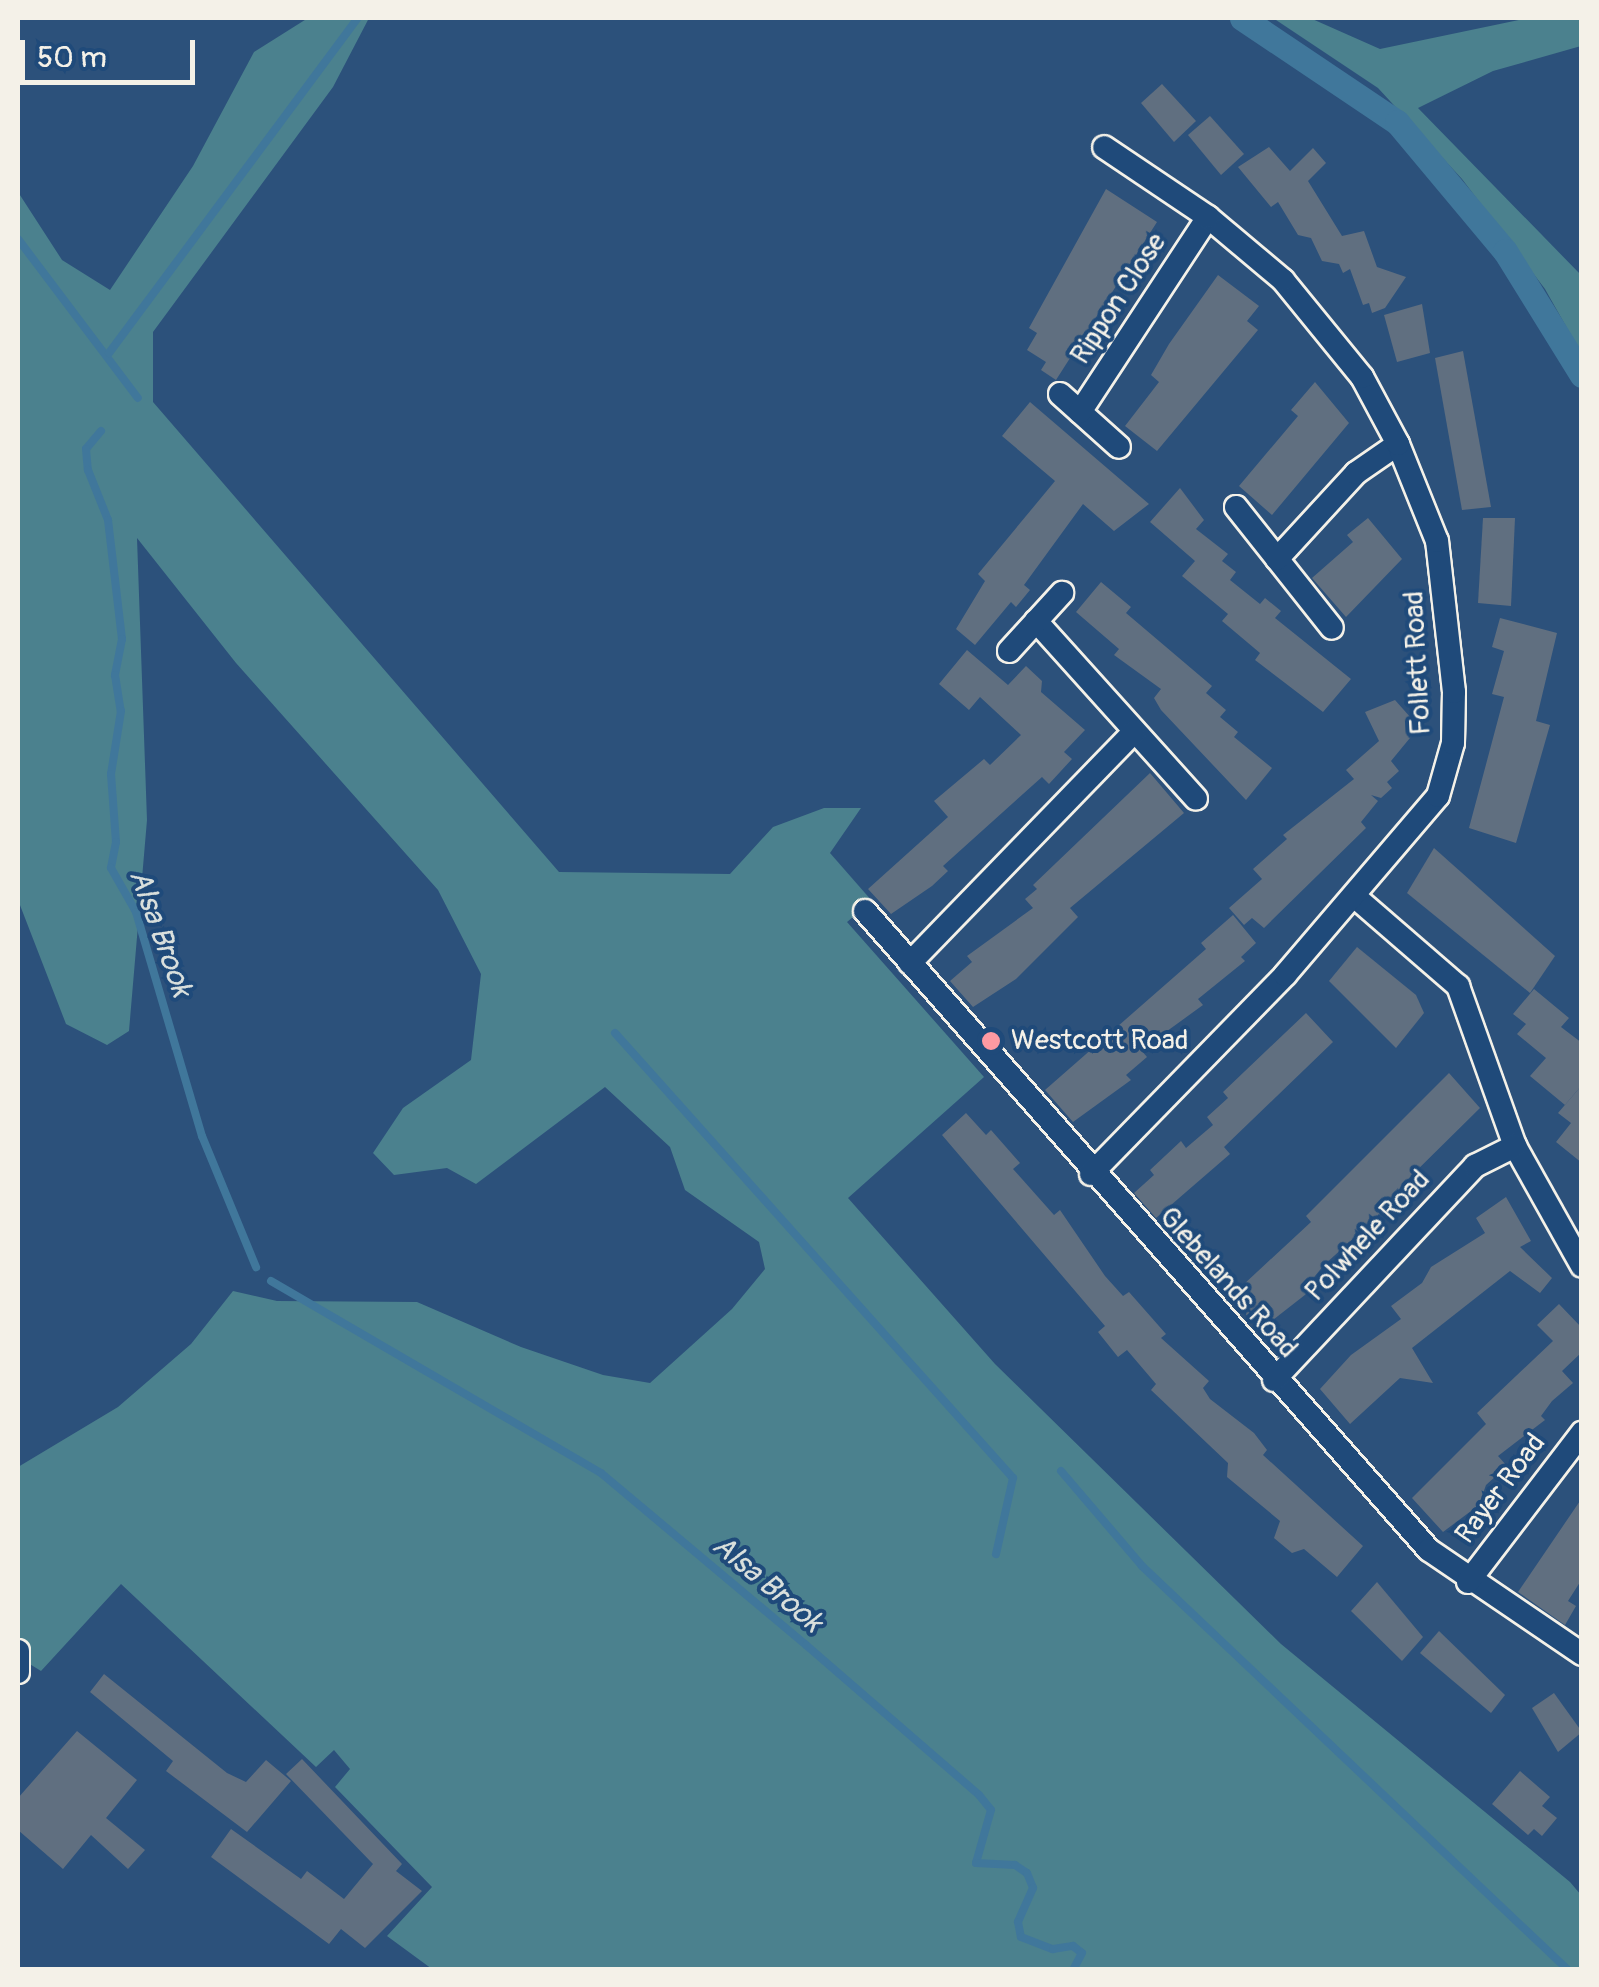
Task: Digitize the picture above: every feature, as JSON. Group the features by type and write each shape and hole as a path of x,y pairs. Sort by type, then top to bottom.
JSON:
{"street":[{"name":"Follett Road","path":"1090,1174 1354,896 1438,796 1453,743 1445,581 1437,541 1398,444 1362,378 1316,316 1208,217 1104,147"},
{"name":"Rippon Close","path":"1080,412 1208,217"},
{"name":"Rippon Close","path":"1060,394 1119,446"},
{"path":"1277,559 1356,473 1398,444"},
{"path":"1236,508 1332,628"},
{"path":"1010,651 1062,593"},
{"path":"1036,621 1196,799"},
{"path":"910,963 1134,732"},
{"path":"1354,896 1458,986 1515,1146 1582,1266"},
{"name":"Glebelands Road","path":"865,911 1090,1174 1428,1550 1468,1582 1582,1654"},
{"name":"Polwhele Road","path":"1274,1380 1475,1166 1515,1146"},
{"name":"Rayer Road","path":"1468,1582 1582,1433"},
{"path":"18,1651 18,1672"}],"green space":[{"path":"308,18 369,18 333,87 153,332 153,402 559,872 730,874 773,827 824,808 861,808 830,853 872,901 847,922 984,1077 848,1198 995,1364 1281,1644 1570,1882 1581,1895 1581,1969 432,1969 387,1936 432,1887 335,1787 350,1769 334,1750 316,1767 121,1584 41,1671 28,1663 18,1633 18,1467 118,1407 191,1344 233,1291 277,1301 417,1302 521,1347 603,1375 650,1383 732,1309 765,1269 759,1242 685,1190 670,1147 605,1087 476,1184 447,1168 394,1175 373,1153 403,1108 471,1060 481,974 438,890 236,663 137,538 147,820 129,1031 107,1045 66,1024 18,900 18,192 62,260 110,290 193,166 254,52"},
{"path":"1273,18 1310,18 1380,49 1529,18 1581,18 1581,46 1493,71 1418,108 1581,275 1581,353 1545,289 1462,179 1378,88"}],"building":[{"path":"1162,84 1196,121 1174,142 1141,103"},
{"path":"1210,116 1244,154 1221,175 1188,135"},
{"path":"1269,147 1290,171 1313,148 1326,163 1308,181 1342,236 1364,231 1377,267 1406,277 1385,308 1372,313 1369,303 1363,305 1350,269 1343,273 1339,264 1322,261 1311,238 1298,235 1278,202 1271,207 1238,167"},
{"path":"1106,189 1157,222 1056,380 1041,370 1046,362 1027,350 1037,333 1029,328"},
{"path":"1218,275 1259,306 1247,321 1258,330 1157,451 1125,426 1159,382 1151,375"},
{"path":"1422,304 1430,353 1397,362 1384,315"},
{"path":"1463,351 1491,507 1462,510 1435,358"},
{"path":"1315,382 1349,423 1272,515 1239,486 1298,416 1291,410"},
{"path":"1030,402 1149,504 1114,531 1083,504 1024,585 1030,590 1016,607 1011,602 975,645 956,629 985,581 978,574 1055,481 1002,436"},
{"path":"1180,488 1204,520 1196,529 1228,554 1222,561 1236,572 1230,580 1260,604 1265,598 1281,611 1275,618 1351,679 1323,712 1255,660 1260,653 1222,621 1228,614 1182,576 1195,561 1150,522"},
{"path":"1368,518 1402,559 1346,617 1312,578 1353,542 1347,535"},
{"path":"1483,518 1515,518 1511,606 1478,603"},
{"path":"1101,582 1131,607 1126,613 1212,686 1206,693 1226,710 1220,717 1238,732 1234,737 1272,768 1246,800 1161,710 1154,698 1161,689 1114,655 1119,649 1076,612"},
{"path":"1500,618 1557,633 1536,721 1550,725 1516,843 1469,828 1504,697 1492,694 1504,651 1492,647"},
{"path":"967,650 1008,685 1026,666 1042,681 1041,692 1085,730 1064,752 1072,759 1049,784 1042,777 943,866 948,871 932,886 891,914 868,889 948,817 934,801 984,759 990,765 1021,735 980,697 969,710 939,684"},
{"path":"1395,700 1419,727 1391,761 1399,771 1387,782 1392,788 1381,798 1371,795 1378,801 1361,822 1366,828 1264,928 1252,918 1244,925 1229,908 1262,879 1253,869 1287,839 1283,835 1354,779 1346,770 1379,741 1365,712"},
{"path":"1150,773 1184,813 1070,908 1078,917 1016,979 973,1007 950,981 972,962 967,956 1033,908 1025,899 1037,889 1033,885"},
{"path":"1434,848 1555,956 1530,993 1407,893"},
{"path":"1233,915 1256,943 1241,957 1245,961 1198,999 1203,1005 1141,1050 1147,1057 1126,1075 1131,1080 1073,1122 1045,1090 1206,949 1201,943"},
{"path":"1357,947 1416,995 1424,1013 1396,1048 1329,981"},
{"path":"1534,989 1569,1018 1561,1027 1582,1043 1582,1085 1565,1105 1530,1076 1546,1058 1517,1034 1526,1024 1513,1014"},
{"path":"1306,1013 1333,1042 1224,1147 1230,1154 1156,1218 1134,1193 1154,1175 1150,1170 1181,1141 1186,1148 1213,1125 1207,1117 1228,1098 1223,1092"},
{"path":"1449,1073 1480,1108 1402,1185 1386,1209 1324,1265 1306,1287 1310,1291 1260,1330 1230,1297 1311,1222 1306,1216"},
{"path":"1582,1085 1582,1163 1556,1142 1571,1123 1558,1113"},
{"path":"966,1113 986,1135 991,1130 1020,1163 1013,1169 1054,1215 1060,1210 1105,1276 1123,1296 1129,1292 1166,1334 1161,1338 1209,1381 1203,1388 1210,1399 1254,1433 1267,1450 1263,1455 1363,1546 1337,1577 1304,1549 1292,1553 1274,1538 1280,1521 1227,1477 1228,1463 1151,1390 1156,1384 1127,1350 1118,1357 1098,1332 1105,1326 942,1135"},
{"path":"1506,1197 1531,1241 1520,1247 1552,1278 1540,1293 1510,1271 1412,1348 1433,1383 1400,1378 1350,1424 1320,1389 1351,1355 1401,1319 1391,1306 1422,1283 1431,1267 1485,1233 1476,1218"},
{"path":"1559,1304 1582,1328 1582,1352 1562,1371 1573,1383 1552,1401 1541,1416 1545,1420 1498,1456 1507,1466 1486,1485 1479,1505 1443,1532 1412,1498 1486,1424 1477,1413 1553,1341 1537,1325"},
{"path":"1582,1498 1582,1579 1568,1601 1576,1606 1565,1625 1518,1592"},
{"path":"1377,1582 1423,1637 1402,1661 1351,1611"},
{"path":"1439,1631 1505,1695 1491,1713 1420,1653"},
{"path":"104,1674 227,1773 246,1782 266,1760 291,1781 247,1832 166,1771 173,1761 90,1692"},
{"path":"1554,1693 1582,1732 1558,1752 1532,1708"},
{"path":"77,1731 137,1780 106,1818 145,1850 128,1869 91,1835 63,1869 18,1830 18,1798"},
{"path":"302,1759 402,1864 396,1871 422,1891 365,1948 341,1929 329,1944 211,1857 231,1829 301,1879 307,1871 344,1899 373,1864 286,1774"},
{"path":"1520,1771 1550,1797 1542,1806 1557,1818 1542,1836 1534,1829 1528,1835 1492,1804"}],"waterway":[{"path":"109,353 358,18"},
{"path":"1242,18 1397,122 1505,251 1582,375"},
{"name":"Alsa Brook","path":"18,239 138,398"},
{"name":"Alsa Brook","path":"101,431 86,449 88,470 108,520 122,639 115,675 121,711 111,774 116,842 111,868 136,912 202,1136 256,1267"},
{"path":"615,1033 1013,1478 996,1554"},
{"name":"Alsa Brook","path":"271,1281 601,1473 806,1645 979,1795 991,1810 976,1863 1015,1865 1027,1873 1033,1888 1018,1922 1021,1937 1053,1949 1073,1946 1082,1953 1073,1970"},
{"path":"1061,1471 1142,1566 1568,1970"}],"place":[{"name":"Westcott Road","path":"991,1041"}]}
